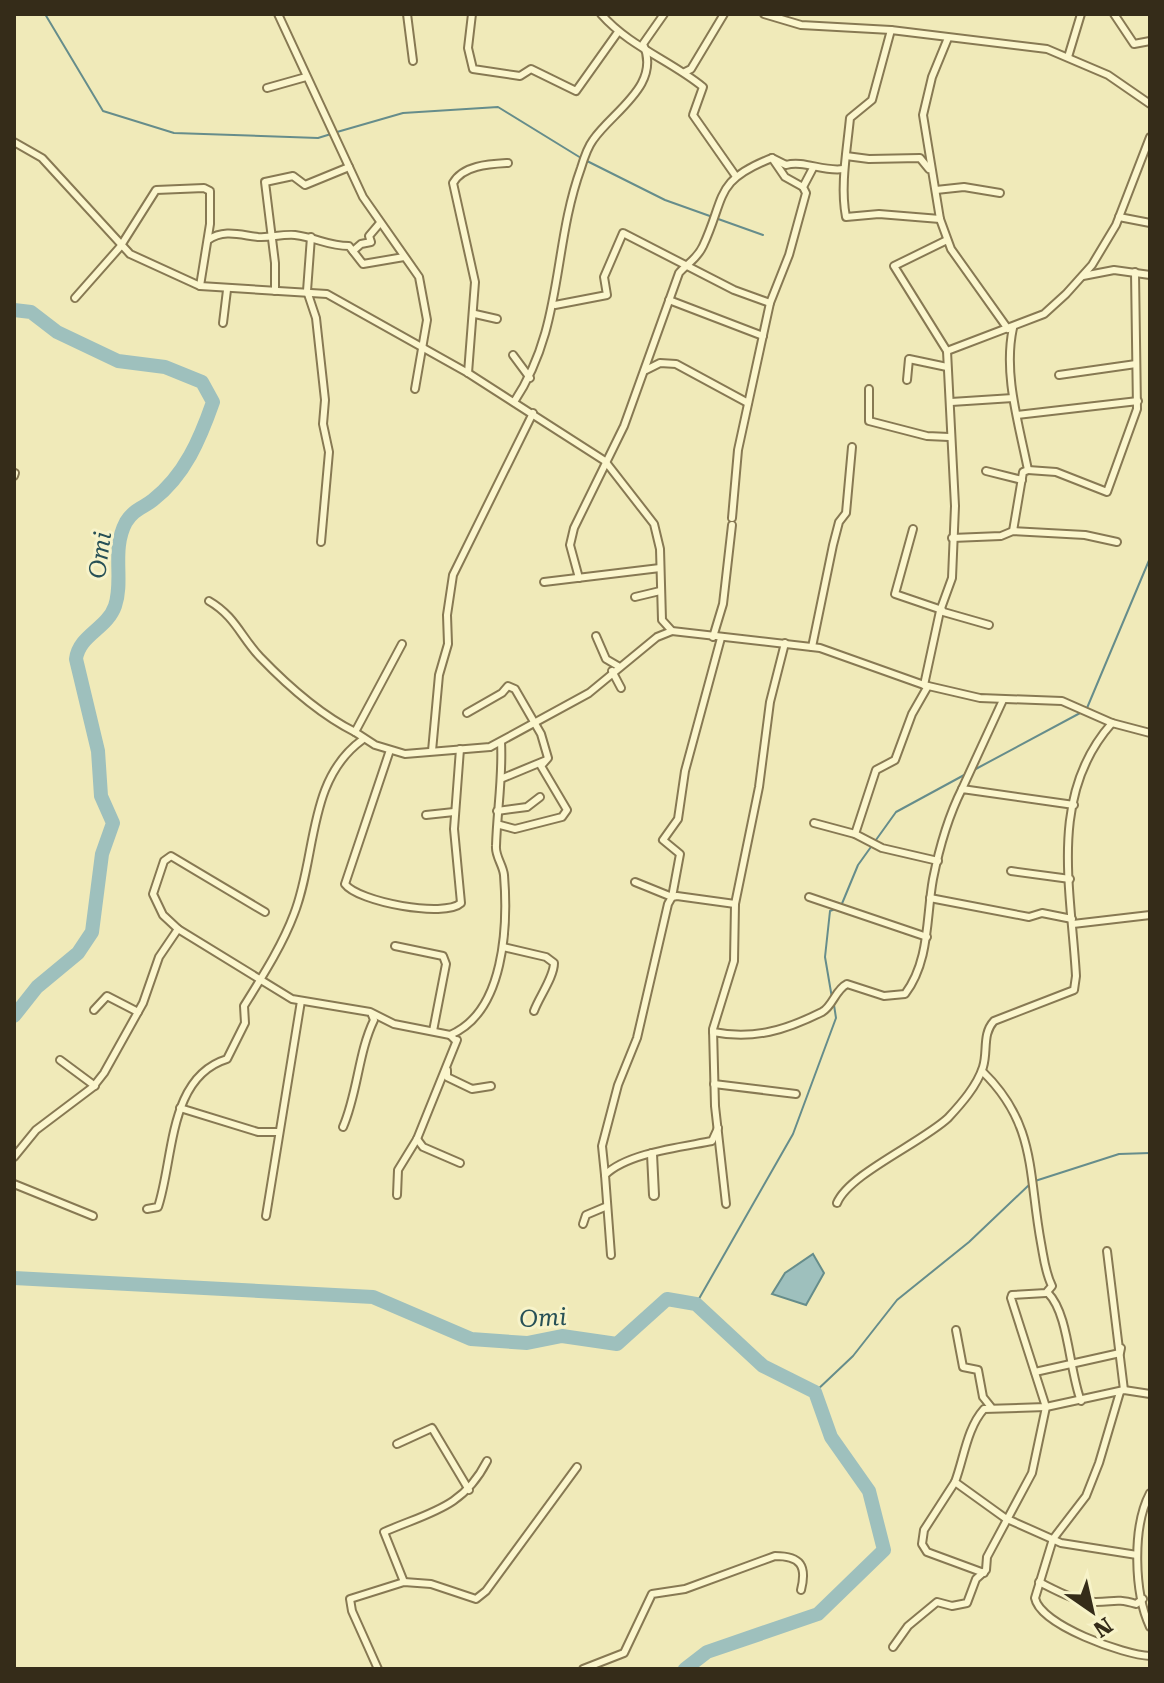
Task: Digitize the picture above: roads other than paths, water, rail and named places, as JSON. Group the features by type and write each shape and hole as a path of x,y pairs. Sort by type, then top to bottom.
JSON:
{"street":[{"path":"278,14 349,167 380,223 419,277 427,320 425,350 415,389"},
{"path":"407,14 413,61"},
{"path":"472,14 468,61 473,69 520,76 531,69 576,91 618,32"},
{"path":"601,14 618,32 649,54 685,72 703,87 693,115 735,175"},
{"path":"514,402 543,351 555,305 574,187 587,152 594,138 637,91 649,54 643,44 664,14"},
{"path":"685,72 691,69 724,14"},
{"path":"764,14 801,25 891,30 1047,49 1108,75 1150,104"},
{"path":"1068,57 1081,14"},
{"path":"1114,14 1134,44 1150,41"},
{"path":"891,30 872,100 850,118 843,169 847,178 846,217 879,214 940,219"},
{"path":"948,38 940,53 923,115 931,172 940,219 951,249 1010,328 1013,398 1028,470"},
{"path":"267,88 306,77"},
{"path":"947,351 1044,314 1082,276 1119,217 1150,137"},
{"path":"14,142 42,158 120,247 179,280 227,290 327,294 468,373 605,461 654,524 662,620 657,637"},
{"path":"846,156 920,158 931,172"},
{"path":"772,158 786,165 794,162 813,168 843,169"},
{"path":"579,578 570,545 574,528 624,426 679,273 688,263 695,261 703,247 723,191 735,175 772,158"},
{"path":"611,1255 602,1146 623,1070 637,1038 652,981 660,929 672,897 680,854 663,840 678,819 685,771 717,638 738,479 736,464 770,303 789,255 806,193 803,187 785,177 772,158"},
{"path":"1140,160 1150,164"},
{"path":"468,373 475,314 475,282 453,183 456,177 484,164 508,163"},
{"path":"275,291 265,182 293,176 305,185 349,167"},
{"path":"803,187 813,168"},
{"path":"936,190 964,187 1000,193"},
{"path":"75,298 120,247 156,190 204,188 210,191 208,240 200,286"},
{"path":"1119,217 1150,223"},
{"path":"353,251 371,242 369,236 380,223"},
{"path":"208,240 219,234 260,237 272,233 311,237 335,248 349,246 363,264 404,257"},
{"path":"555,305 607,295 604,277 623,233 688,263 734,290 770,303"},
{"path":"311,237 307,291 316,318 325,400 323,424 329,452 321,542"},
{"path":"855,834 876,770 895,760 926,685 941,611 952,578 954,458 949,437 951,402 947,351 894,266 945,241"},
{"path":"1082,276 1114,270 1150,275"},
{"path":"1013,531 1023,472 1056,472 1107,492 1134,423 1138,401 1135,272"},
{"path":"223,323 227,290"},
{"path":"669,300 763,336"},
{"path":"475,314 497,319"},
{"path":"513,355 530,378"},
{"path":"907,380 909,359 947,367"},
{"path":"643,372 668,362 748,403"},
{"path":"1059,375 1136,364"},
{"path":"869,389 869,421 927,436 949,437"},
{"path":"951,402 1013,398"},
{"path":"1017,415 1138,401"},
{"path":"432,751 439,675 448,644 447,615 453,575 533,413"},
{"path":"812,647 833,545 839,522 846,513 852,447"},
{"path":"986,471 1022,480"},
{"path":"913,529 895,594 989,625"},
{"path":"952,538 1001,536 1013,531 1085,535 1117,542"},
{"path":"544,582 648,566 660,568"},
{"path":"635,597 660,591"},
{"path":"209,601 240,625 258,655 281,676 362,740 405,754 490,747 501,742 589,693 657,637 672,631 812,647 887,669 926,685 1003,700 1062,701 1112,723 1150,733"},
{"path":"662,620 672,631"},
{"path":"596,636 606,659 615,669 621,688"},
{"path":"726,1204 714,1084 713,1032 734,961 735,904 759,787 770,702 785,643"},
{"path":"355,732 402,644"},
{"path":"467,713 502,693 508,686 515,689 541,734 548,758 541,766 567,810 562,817 515,829 500,825"},
{"path":"713,1032 749,1036 785,1030 802,1018 823,1011 847,984 884,996 905,994 927,937 930,898 938,861 962,789 1003,700"},
{"path":"837,1203 842,1192 865,1174 908,1149 947,1119 982,1071 988,1028 994,1021 1074,990 1076,976 1067,831 1080,769 1092,745 1112,723"},
{"path":"147,1209 158,1207 180,1108 195,1081 211,1064 227,1059 245,1023 244,1006 295,913 316,820 330,776 347,751 362,740"},
{"path":"397,1195 398,1170 417,1139 446,1067 453,1038 489,993 503,947 504,870 495,848 503,778 501,742"},
{"path":"390,750 345,884 347,889 380,903 454,909 461,903 454,812 460,749"},
{"path":"503,778 544,761"},
{"path":"962,789 1074,805"},
{"path":"497,811 527,807 540,797"},
{"path":"527,807 535,823"},
{"path":"426,815 454,812"},
{"path":"814,823 855,834 882,848 938,861"},
{"path":"265,912 171,856 164,861 153,894 163,915 178,929 292,999 370,1012 394,1024 453,1038"},
{"path":"1011,871 1070,879"},
{"path":"635,882 672,897 735,904"},
{"path":"809,897 927,937"},
{"path":"930,898 1029,917 1042,913 1072,922 1150,915"},
{"path":"14,1157 36,1130 95,1086 138,1012 159,957 178,929"},
{"path":"395,946 443,956 446,964 433,1031"},
{"path":"503,947 546,957 554,963 554,971 538,996 534,1011"},
{"path":"94,1010 107,996 138,1012"},
{"path":"266,1216 300,1026 301,1001"},
{"path":"343,1127 353,1104 363,1051 374,1020 370,1012"},
{"path":"60,1060 95,1086"},
{"path":"446,1067 447,1077 459,1084 472,1089 491,1086"},
{"path":"982,1071 1005,1093 1027,1139 1036,1218 1046,1274 1052,1286 1048,1293"},
{"path":"714,1084 796,1094"},
{"path":"180,1108 258,1132 279,1132"},
{"path":"605,1175 612,1168 652,1154 712,1141 718,1128"},
{"path":"417,1139 423,1147 460,1163"},
{"path":"652,1154 654,1195"},
{"path":"14,1184 93,1216"},
{"path":"583,1224 586,1215 605,1207"},
{"path":"1107,1251 1121,1348 1122,1391 1086,1496 1053,1539 1039,1582 1037,1606 1045,1615 1110,1647 1150,1656"},
{"path":"893,1647 908,1626 937,1602 952,1606 967,1603 976,1579 984,1573 987,1557 1032,1473 1046,1407 1012,1295 1048,1293 1054,1299 1081,1401"},
{"path":"956,1330 963,1367 978,1370 983,1397 991,1407"},
{"path":"1035,1372 1120,1353 1121,1348"},
{"path":"984,1573 927,1552 922,1544 924,1530 955,1482 965,1459 971,1429 984,1409 1046,1407 1122,1391 1150,1394"},
{"path":"397,1444 432,1428 469,1490"},
{"path":"404,1582 384,1532 446,1506 469,1490 487,1461"},
{"path":"378,1669 349,1604 355,1596 404,1582 431,1584 455,1595 476,1599 486,1591 577,1467"},
{"path":"955,1482 971,1496 1009,1519 1053,1539 1076,1547 1137,1555"},
{"path":"1150,1493 1140,1526 1137,1555 1150,1627"},
{"path":"1140,1526 1150,1527"},
{"path":"583,1669 624,1653 652,1594 685,1589 775,1556 791,1556 803,1564 806,1572 801,1590"},
{"path":"1039,1582 1076,1598 1097,1602 1116,1598 1136,1604 1143,1599"}],"water":[{"path":"813,1254 824,1273 806,1305 772,1294 785,1273"}],"waterway":[{"path":"45,14 103,111 174,133 318,138 331,134"},
{"path":"337,132 403,113 498,107 581,158"},
{"path":"587,161 665,200 763,235"},
{"name":"Omi","path":"14,310 31,312 57,332 118,361 165,367 202,382 213,402 197,443 183,468 164,490 135,511 126,522 119,543 115,606 106,621 78,651 76,659 98,751 101,796 113,823 102,854 92,932 78,953 37,987 14,1016"},
{"path":"1087,708 1150,558"},
{"path":"972,771 1082,712"},
{"path":"841,906 858,865 896,812 966,774"},
{"path":"832,998 825,957 830,911 835,909"},
{"path":"696,1304 793,1134 836,1018 834,1005"},
{"path":"1035,1181 1119,1154 1150,1153"},
{"path":"815,1392 853,1356 897,1300 969,1242 1030,1184"},
{"name":"Omi","path":"14,1278 373,1297 471,1339 527,1343 562,1336 617,1344 667,1299 696,1304 763,1366 815,1392 831,1437 869,1491 884,1550 818,1614 707,1652 685,1669"}]}
